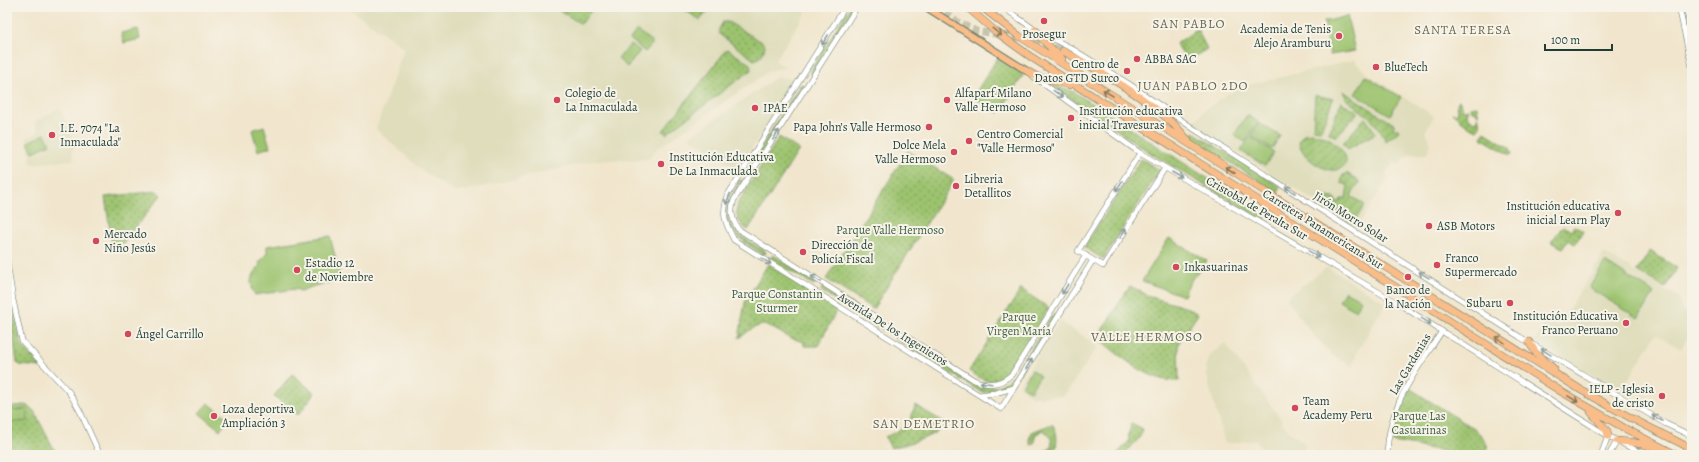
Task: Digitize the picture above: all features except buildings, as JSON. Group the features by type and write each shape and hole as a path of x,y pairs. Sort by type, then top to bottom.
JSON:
{"highway":[{"name":"Carretera Panamericana Sur","path":"967,7 1013,45 1077,87 1455,326 1589,409 1677,455"},
{"name":"Carretera Panamericana Sur","path":"982,7 1019,36 1581,390 1631,418 1692,449"},
{"path":"1035,30 1051,50 1080,75"},
{"path":"1063,51 1088,65 1160,111 1183,133 1190,144"},
{"path":"1027,71 1036,76 1077,87"},
{"path":"1529,342 1539,356 1581,390"},
{"path":"1589,409 1607,431 1608,436"},
{"path":"1617,441 1631,442 1667,450"}],"main road":[{"name":"Cristobal de Peralta Sur","path":"926,7 1027,71"}],"street":[{"name":"Avenida De los Ingenieros","path":"845,7 730,193 724,212 726,226 734,240 1001,409 1093,260"},
{"name":"Avenida De los Ingenieros","path":"857,7 734,200 731,212 738,229 752,240 837,292 974,380 989,385 1002,382 1012,374 1086,255"},
{"name":"Jirón Morro Solar","path":"1003,7 1035,30 1071,48 1129,84 1204,135 1529,342 1666,424 1692,436"},
{"path":"1679,7 1692,67"},
{"path":"1686,7 1692,35"},
{"name":"Cristobal de Peralta Sur","path":"1027,71 1140,153 1327,261 1442,331 1608,436 1645,455"},
{"path":"1140,153 1078,251 1103,266 1165,168"},
{"path":"7,262 11,297 22,341 69,392 80,411 100,455"},
{"path":"7,301 11,297"},
{"name":"Las Gardenias","path":"1387,455 1390,434 1398,403 1442,331"},
{"path":"979,395 1014,388"},
{"path":"1601,455 1608,436"},
{"path":"1609,455 1617,441"}],"shaded area":[{"name":"Colegio de La Inmaculada","path":"347,7 809,7 775,61 786,67 769,71 655,150 648,159 597,160 455,193 419,168 376,129 404,48"},
{"path":"1354,60 1366,73 1434,116 1425,132 1429,138 1430,146 1427,154 1409,154 1399,165 1394,163 1386,173 1388,179 1357,227 1192,124 1207,108 1228,94 1248,85"},
{"name":"IPAE","path":"777,77 797,79 738,169 689,137"},
{"name":"I.E. 7074 \"La Inmaculada\"","path":"59,108 66,120 76,148 72,149 74,160 32,164 26,138 38,132 34,122"},
{"name":"Institución Educativa Franco Peruano","path":"1604,253 1679,297 1682,309 1692,315 1692,331 1681,349 1656,334 1620,393 1594,377 1592,374 1583,371 1535,341 1548,319 1558,326"},
{"path":"1327,267 1386,303 1357,352 1352,367 1332,355 1314,336 1286,298"},
{"path":"1060,321 1098,346 1064,396 1033,397 1018,386"},
{"path":"1225,343 1283,422 1282,423 1290,432 1306,444 1302,455 1266,455 1256,440 1225,444 1208,382 1206,365 1211,354"}],"green space":[{"path":"554,7 594,7 581,24"},
{"path":"680,7 712,7 700,20"},
{"path":"850,7 854,7 812,74 809,72"},
{"name":"Academia de Tenis Alejo Aramburu","path":"1347,16 1355,51 1330,55 1324,22"},
{"path":"723,22 728,22 762,42 765,45 761,56 754,60 719,34 719,29"},
{"path":"138,29 140,39 124,43 121,33"},
{"path":"1197,29 1207,49 1188,60 1176,44"},
{"path":"637,30 653,43 645,52 630,39"},
{"path":"631,44 640,51 627,67 618,59"},
{"path":"727,49 750,64 751,70 666,134 663,131"},
{"path":"998,57 1024,74 999,113 973,97"},
{"path":"1366,76 1401,97 1390,115 1355,94"},
{"path":"1048,83 1072,91 1266,216 1264,220 1155,156"},
{"path":"800,85 804,86 749,173 746,171"},
{"path":"1343,91 1395,125 1393,127 1395,130 1397,128 1399,131 1386,141 1379,129 1369,117 1347,100"},
{"path":"1315,95 1333,99 1321,130 1313,129"},
{"path":"1459,100 1463,110 1469,109 1467,114 1468,118 1475,122 1478,120 1478,115 1475,111 1472,111 1471,107 1477,106 1480,126 1477,130 1470,127 1452,113 1456,114 1458,111 1457,104"},
{"path":"1341,102 1358,112 1336,137 1329,133"},
{"path":"1247,115 1258,122 1245,142 1234,135"},
{"path":"1365,118 1376,133 1348,149 1343,143"},
{"path":"1259,123 1280,136 1272,149 1251,136"},
{"path":"264,126 270,147 258,151 252,130"},
{"path":"1193,132 1281,187 1278,192 1193,139"},
{"path":"1485,132 1510,148 1512,154 1510,155 1483,139 1482,136"},
{"path":"1312,133 1328,138 1337,145 1346,157 1345,165 1335,170 1329,170 1315,164 1309,159 1300,147 1299,141 1304,134"},
{"path":"45,134 50,144 33,152 28,142"},
{"path":"779,137 799,150 748,230 739,222 737,215 738,203"},
{"path":"1250,137 1274,152 1265,166 1241,151"},
{"name":"Parque Valle Hermoso","path":"908,151 954,180 873,309 826,279"},
{"path":"1141,159 1160,170 1103,259 1084,247"},
{"path":"1347,173 1360,182 1351,196 1365,205 1353,224 1325,206 1326,197 1335,198 1335,201 1340,202 1341,199 1346,199 1348,185 1341,183 1343,175"},
{"path":"743,180 744,182 732,200 729,209 729,218 736,232 765,251 766,253 763,255 733,232 728,224 726,216 728,206 740,181"},
{"path":"157,191 161,195 122,245 112,244 105,197"},
{"path":"1563,226 1571,230 1574,226 1583,231 1575,244 1568,240 1563,248 1551,242"},
{"name":"Estadio 12 de Noviembre","path":"330,236 341,280 314,286 301,291 295,289 255,295 251,282 254,273 260,265 259,263 267,253 267,246"},
{"name":"Inkasuarinas","path":"1169,238 1207,261 1190,282 1184,296 1142,281"},
{"path":"1650,251 1677,268 1665,288 1637,271"},
{"path":"773,255 815,282 814,285 770,259"},
{"path":"1605,262 1654,293 1638,318 1589,288"},
{"name":"Parque Constantin Sturmer","path":"768,264 838,308 818,346 804,346 804,342 790,338 769,326 762,325 753,328 739,338 745,302"},
{"path":"1130,286 1151,297 1188,308 1198,314 1178,344 1179,381 1157,378 1146,373 1125,360 1097,338"},
{"path":"822,287 825,287 891,329 891,332 888,333 821,291"},
{"name":"Parque Virgen María","path":"1021,289 1049,308 1008,373 992,381 979,378 969,371"},
{"path":"1345,291 1361,300 1355,310 1339,301"},
{"path":"9,304 12,304 22,345 41,367 20,365 17,363"},
{"path":"1053,314 1056,316 1015,381 1008,386 990,392 981,392 894,338 897,334 973,381 995,387 1004,383 1015,374"},
{"path":"1032,370 1040,376 1030,391 1022,386"},
{"path":"292,374 315,393 298,415 274,396"},
{"name":"Parque Las Casuarinas","path":"1409,388 1476,430 1487,444 1487,455 1465,455 1393,442 1398,414"},
{"name":"Loza deportiva Ampliación 3","path":"208,403 229,419 220,430 199,413"},
{"path":"915,405 947,424 935,433 914,442 891,448 885,437 905,426 911,417"},
{"path":"28,406 34,411 57,455 7,455 7,407"},
{"path":"27,409 28,421 9,423 8,411"},
{"path":"1131,423 1143,429 1142,433 1138,440 1124,455 1116,455 1129,441 1128,435"},
{"path":"1052,424 1057,439 1056,448 1046,455 1038,455 1051,448 1051,440 1043,430 1035,435 1035,442 1031,445 1029,439 1032,432"}],"tunnel":[{"path":"936,7 956,21 976,31 1038,41 1063,51"}],"place":[{"name":"Prosegur","path":"1044,21"},
{"name":"Academia de Tenis Alejo Aramburu","path":"1339,36"},
{"name":"ABBA SAC","path":"1137,59"},
{"name":"BlueTech","path":"1376,67"},
{"name":"Centro de Datos GTD Surco","path":"1127,71"},
{"name":"Colegio de La Inmaculada","path":"557,100"},
{"name":"Alfaparf Milano Valle Hermoso","path":"947,100"},
{"name":"IPAE","path":"755,108"},
{"name":"Institución educativa inicial Travesuras","path":"1071,118"},
{"name":"Papa John’s Valle Hermoso","path":"929,127"},
{"name":"I.E. 7074 \"La Inmaculada\"","path":"52,135"},
{"name":"Centro Comercial \"Valle Hermoso\"","path":"969,141"},
{"name":"Dolce Mela Valle Hermoso","path":"954,152"},
{"name":"Institución Educativa De La Inmaculada","path":"661,164"},
{"name":"Libreria Detallitos","path":"956,186"},
{"name":"Institución educativa inicial Learn Play","path":"1618,213"},
{"name":"ASB Motors","path":"1429,226"},
{"name":"Mercado Niño Jesús","path":"96,241"},
{"name":"Dirección de Policía Fiscal","path":"803,252"},
{"name":"Franco Supermercado","path":"1437,265"},
{"name":"Inkasuarinas","path":"1176,267"},
{"name":"Estadio 12 de Noviembre","path":"297,270"},
{"name":"Banco de la Nación","path":"1408,277"},
{"name":"Subaru","path":"1510,303"},
{"name":"Institución Educativa Franco Peruano","path":"1626,323"},
{"name":"Ángel Carrillo","path":"128,334"},
{"name":"IELP - Iglesia de cristo","path":"1662,396"},
{"name":"Team Academy Peru","path":"1295,408"},
{"name":"Loza deportiva Ampliación 3","path":"214,416"}],"district":[{"name":"SAN PABLO","path":"1189,23"},
{"name":"SANTA TERESA","path":"1463,29"},
{"name":"JUAN PABLO 2DO","path":"1193,85"},
{"name":"VALLE HERMOSO","path":"1147,336"},
{"name":"SAN DEMETRIO","path":"924,423"}]}
